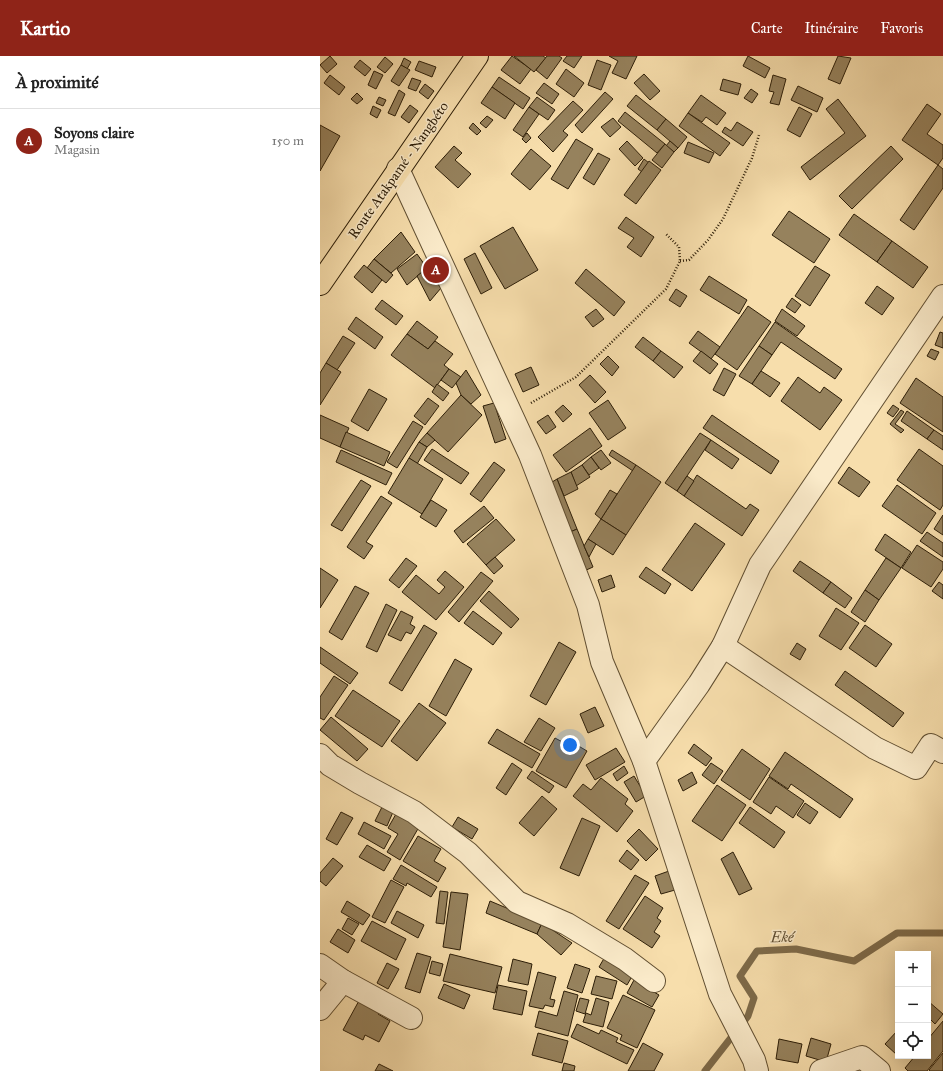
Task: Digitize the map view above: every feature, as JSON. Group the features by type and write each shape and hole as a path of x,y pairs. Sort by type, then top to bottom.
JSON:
{"main road":[{"name":"Route Atakpamé - Nangbéto","path":"320,284 477,56"}],"street":[{"path":"398,169 530,455 588,605 602,662 644,761 720,994 755,1065"},
{"path":"644,761 699,684 723,646 760,565 943,296"},
{"path":"723,646 875,748 916,768 931,746 943,752"},
{"path":"320,755 330,765 420,817 468,853 518,902 567,924 625,959 654,981"},
{"path":"320,965 343,981 411,1018"},
{"path":"320,1008 343,981"},
{"path":"821,1071 862,1057 879,1071"}],"path":[{"path":"680,261 689,260 708,240 723,219 752,158 759,135"},
{"path":"512,415 576,377 666,289 680,261 679,247 665,233"}],"building":[{"path":"330,56 337,64 327,73 320,65"},
{"path":"512,56 531,69 520,84 501,70"},
{"path":"514,56 543,56 546,58 534,72"},
{"path":"547,56 559,56 562,58 547,79 536,70"},
{"path":"567,56 582,56 574,68 563,61"},
{"path":"609,56 637,56 626,79 612,73 618,61"},
{"path":"748,56 770,68 765,78 743,66"},
{"path":"838,56 851,58 840,84 828,79"},
{"path":"385,57 393,64 385,73 377,67"},
{"path":"404,58 411,62 407,69 401,65"},
{"path":"360,60 371,69 365,76 354,67"},
{"path":"597,60 611,65 601,90 588,85"},
{"path":"419,61 436,67 432,77 415,70"},
{"path":"401,65 410,70 399,86 391,81"},
{"path":"566,69 584,83 574,97 556,84"},
{"path":"374,71 383,75 376,89 368,85"},
{"path":"644,74 660,91 650,100 634,83"},
{"path":"330,75 345,87 339,95 324,83"},
{"path":"773,75 786,79 779,105 770,103 774,92 769,91"},
{"path":"499,77 530,98 523,109 492,87"},
{"path":"412,78 421,81 416,91 408,88"},
{"path":"723,79 741,84 738,95 720,90"},
{"path":"544,83 559,94 552,104 536,93"},
{"path":"425,84 434,91 428,99 419,92"},
{"path":"798,86 823,98 817,112 791,100"},
{"path":"492,87 515,103 505,119 481,103"},
{"path":"751,89 758,94 752,103 744,98"},
{"path":"399,90 405,94 395,116 388,113"},
{"path":"605,92 613,99 582,133 575,125"},
{"path":"357,93 363,99 357,104 351,99"},
{"path":"636,95 666,119 657,130 627,106"},
{"path":"701,95 726,113 717,125 706,117 702,122 688,113"},
{"path":"379,97 386,100 383,106 376,103"},
{"path":"537,97 555,110 548,120 529,107"},
{"path":"838,99 866,136 810,180 801,167 845,133 826,109"},
{"path":"573,101 583,110 563,131 568,135 553,152 538,137"},
{"path":"927,104 941,114 927,134 943,145 943,158 938,165 902,140"},
{"path":"410,105 418,111 409,123 401,117"},
{"path":"373,106 381,110 377,118 370,114"},
{"path":"529,107 539,114 523,137 513,130"},
{"path":"799,107 812,114 800,137 787,130"},
{"path":"625,112 665,144 657,153 618,121"},
{"path":"688,113 730,143 720,156 679,126"},
{"path":"487,116 493,120 486,128 480,123"},
{"path":"613,118 621,127 610,137 601,127"},
{"path":"666,119 687,137 678,148 657,130"},
{"path":"737,122 753,132 743,146 722,132 725,127 731,131"},
{"path":"473,123 481,131 477,135 469,128"},
{"path":"320,125 340,136 320,171"},
{"path":"527,133 531,138 526,143 522,139"},
{"path":"576,139 593,149 568,189 551,179"},
{"path":"627,141 643,158 635,166 619,149"},
{"path":"670,141 678,148 674,152 666,146"},
{"path":"688,142 714,153 709,163 684,153"},
{"path":"665,144 674,152 662,168 652,160"},
{"path":"454,146 462,153 455,160 471,174 458,188 435,167"},
{"path":"891,146 903,159 852,209 839,196"},
{"path":"531,149 551,166 530,190 511,174"},
{"path":"598,153 610,159 594,185 583,178"},
{"path":"644,159 649,163 642,172 638,169"},
{"path":"649,161 661,170 636,204 624,195"},
{"path":"938,165 943,169 943,188 914,230 900,220"},
{"path":"789,211 830,239 814,263 772,235"},
{"path":"854,214 892,241 877,262 839,235"},
{"path":"626,217 654,237 641,257 627,247 634,238 618,228"},
{"path":"513,227 538,270 505,289 480,246"},
{"path":"401,232 415,252 391,273 374,259"},
{"path":"892,241 928,267 913,288 877,262"},
{"path":"475,253 492,288 481,294 464,259"},
{"path":"417,254 427,268 407,285 397,269"},
{"path":"374,259 393,275 386,283 367,268"},
{"path":"364,265 382,280 372,293 354,277"},
{"path":"815,266 830,275 810,306 795,296"},
{"path":"427,268 441,288 430,301 417,276"},
{"path":"586,269 625,302 614,316 575,283"},
{"path":"709,276 747,300 739,314 700,290"},
{"path":"877,286 894,298 882,315 865,303"},
{"path":"676,289 687,296 680,307 669,300"},
{"path":"792,298 801,305 795,313 786,307"},
{"path":"382,300 403,316 396,325 375,309"},
{"path":"748,306 771,322 737,370 715,354"},
{"path":"596,309 604,319 593,327 585,317"},
{"path":"782,309 805,326 797,336 775,321"},
{"path":"356,317 383,337 375,349 348,329"},
{"path":"417,321 438,337 428,349 407,334"},
{"path":"775,322 842,369 835,379 781,342 772,355 759,346"},
{"path":"698,331 720,347 711,359 689,343"},
{"path":"940,332 943,333 943,348 935,345"},
{"path":"407,334 428,349 435,341 453,354 444,365 449,369 435,388 391,355"},
{"path":"343,336 355,343 337,370 326,363"},
{"path":"643,337 661,351 653,361 635,347"},
{"path":"759,346 772,355 752,384 739,376"},
{"path":"931,349 939,352 935,360 927,356"},
{"path":"661,351 683,367 674,378 653,361"},
{"path":"701,351 718,364 710,374 693,361"},
{"path":"608,356 619,367 612,376 600,364"},
{"path":"326,363 341,372 320,405 320,373"},
{"path":"531,367 539,385 523,392 515,374"},
{"path":"724,368 736,374 724,396 713,390"},
{"path":"449,369 461,377 452,388 441,380"},
{"path":"466,370 481,395 471,404 461,395 456,383"},
{"path":"761,371 780,383 770,397 752,384"},
{"path":"590,375 606,392 595,403 579,385"},
{"path":"798,377 820,393 824,387 842,400 820,430 781,401"},
{"path":"916,378 943,397 943,432 900,403"},
{"path":"437,384 449,393 443,401 432,392"},
{"path":"369,389 387,399 368,431 351,421"},
{"path":"461,395 482,415 448,452 427,433"},
{"path":"428,398 439,406 425,425 414,416"},
{"path":"608,400 626,428 608,440 589,413"},
{"path":"494,403 506,439 495,443 483,406"},
{"path":"563,405 572,414 563,422 555,412"},
{"path":"893,405 899,409 893,417 887,413"},
{"path":"901,410 904,412 895,424 904,430 901,433 890,424"},
{"path":"907,411 934,430 927,439 901,421"},
{"path":"320,415 349,428 340,447 320,438"},
{"path":"548,415 556,427 546,434 537,422"},
{"path":"712,415 779,461 771,474 703,428"},
{"path":"413,421 423,427 397,468 387,462"},
{"path":"590,428 602,446 566,472 553,455"},
{"path":"934,430 943,436 943,450 927,439"},
{"path":"346,432 390,452 384,466 340,447"},
{"path":"427,433 435,440 427,447 419,442"},
{"path":"700,433 711,440 677,491 665,483"},
{"path":"711,440 739,459 732,469 705,450"},
{"path":"419,442 427,447 417,464 409,458"},
{"path":"432,449 469,473 461,484 424,460"},
{"path":"919,449 943,466 943,505 940,510 897,480"},
{"path":"341,450 392,473 386,485 336,462"},
{"path":"601,450 611,463 601,470 591,457"},
{"path":"612,450 636,465 633,471 609,455"},
{"path":"591,457 599,468 589,475 582,465"},
{"path":"409,458 443,479 422,514 388,493"},
{"path":"494,462 505,470 481,502 470,494"},
{"path":"582,465 590,477 576,486 571,472"},
{"path":"636,465 661,482 626,535 601,519"},
{"path":"849,467 870,482 859,497 838,483"},
{"path":"571,472 578,489 564,496 557,479"},
{"path":"697,475 746,509 750,504 759,510 742,536 684,496"},
{"path":"687,476 694,481 684,496 677,491"},
{"path":"557,479 577,529 568,533 549,484"},
{"path":"361,480 371,486 342,531 331,525"},
{"path":"897,485 936,513 922,534 882,506"},
{"path":"610,490 617,494 601,519 595,514"},
{"path":"381,496 392,503 366,542 373,546 364,559 347,547"},
{"path":"431,500 447,510 436,527 420,517"},
{"path":"484,506 494,518 463,543 454,531"},
{"path":"943,515 943,535 934,529"},
{"path":"496,519 515,540 486,565 467,544"},
{"path":"601,519 626,535 613,555 588,539"},
{"path":"695,523 725,544 692,591 662,570"},
{"path":"577,529 593,567 584,571 568,533"},
{"path":"927,532 943,543 943,557 920,541"},
{"path":"885,534 911,552 901,568 875,550"},
{"path":"588,539 596,544 589,557 584,546"},
{"path":"917,545 943,562 943,569 931,587 902,568"},
{"path":"495,557 503,566 494,574 486,565"},
{"path":"406,558 417,566 399,588 389,580"},
{"path":"886,558 901,568 879,600 865,590"},
{"path":"800,561 831,582 823,593 793,571"},
{"path":"646,567 671,584 665,594 639,577"},
{"path":"320,568 338,580 320,608"},
{"path":"445,571 464,587 436,620 402,592 416,575 439,594 445,587 437,580"},
{"path":"481,572 493,581 459,622 448,612"},
{"path":"611,575 615,587 602,592 598,580"},
{"path":"831,582 852,598 845,608 823,593"},
{"path":"939,582 943,585 943,599 932,591"},
{"path":"355,586 369,593 342,640 329,632"},
{"path":"865,590 879,600 865,622 851,612"},
{"path":"489,591 519,619 511,628 480,601"},
{"path":"386,604 397,610 377,652 366,647"},
{"path":"836,608 859,623 841,650 819,636"},
{"path":"401,611 413,617 410,624 415,627 411,634 406,632 401,641 388,635"},
{"path":"473,611 502,633 493,645 464,623"},
{"path":"424,625 437,633 402,691 389,683"},
{"path":"865,625 892,644 876,667 849,648"},
{"path":"559,642 576,652 546,705 530,696"},
{"path":"797,643 806,649 800,660 790,654"},
{"path":"320,647 358,673 350,684 320,663"},
{"path":"455,659 472,669 446,716 429,706"},
{"path":"845,671 904,713 893,727 835,685"},
{"path":"334,676 348,685 324,720 320,718 320,697"},
{"path":"353,690 400,721 382,747 335,716"},
{"path":"419,703 446,723 417,761 391,741"},
{"path":"595,707 604,726 588,733 580,714"},
{"path":"331,717 368,749 357,761 320,730"},
{"path":"539,718 555,728 541,751 524,742"},
{"path":"497,729 540,754 532,768 488,743"},
{"path":"555,738 568,745 570,741 587,751 566,788 536,771"},
{"path":"694,744 712,758 706,766 688,753"},
{"path":"616,748 625,762 595,780 586,765"},
{"path":"742,749 770,769 750,800 721,780"},
{"path":"785,752 853,799 840,818 791,784 788,789 769,776"},
{"path":"512,763 522,770 506,795 496,788"},
{"path":"711,763 723,771 714,784 702,775"},
{"path":"624,766 628,773 617,781 613,774"},
{"path":"532,771 554,786 549,793 527,778"},
{"path":"692,772 697,783 683,791 678,780"},
{"path":"634,776 646,796 636,802 624,782"},
{"path":"769,777 804,801 793,818 776,806 771,814 753,802"},
{"path":"601,778 628,799 625,804 633,811 617,832 573,796 583,784 591,790"},
{"path":"717,785 746,805 722,841 692,821"},
{"path":"542,796 557,809 534,836 519,823"},
{"path":"805,803 818,812 810,824 797,815"},
{"path":"382,807 393,812 387,826 375,821"},
{"path":"750,807 785,832 774,848 739,823"},
{"path":"341,812 353,818 337,845 326,839"},
{"path":"396,814 419,827 400,860 387,852 398,834 388,828"},
{"path":"458,817 478,829 472,839 452,827"},
{"path":"582,818 600,826 579,876 560,868"},
{"path":"364,822 391,836 384,849 358,834"},
{"path":"639,829 658,849 646,861 627,841"},
{"path":"418,836 441,849 434,861 446,868 438,882 403,861"},
{"path":"367,845 391,859 384,871 359,857"},
{"path":"627,850 639,860 631,870 619,861"},
{"path":"733,852 752,889 739,895 721,859"},
{"path":"333,858 343,866 326,886 320,881 320,873"},
{"path":"401,865 437,887 431,897 407,883 406,886 393,879"},
{"path":"669,871 675,890 661,894 655,876"},
{"path":"635,875 649,883 619,929 606,921"},
{"path":"391,880 404,887 385,923 372,917"},
{"path":"440,891 448,892 444,924 436,923"},
{"path":"451,892 468,894 460,950 443,947"},
{"path":"645,896 663,908 657,918 661,921 654,932 660,936 652,948 623,929"},
{"path":"347,901 370,915 363,925 341,912"},
{"path":"490,901 542,923 537,934 486,913"},
{"path":"397,911 424,925 418,938 391,923"},
{"path":"348,918 359,924 352,935 342,929"},
{"path":"372,921 406,939 396,960 361,941"},
{"path":"542,923 572,943 561,955 537,934"},
{"path":"338,929 355,940 348,953 330,942"},
{"path":"417,953 431,957 420,993 405,988"},
{"path":"450,954 502,967 495,993 443,981"},
{"path":"606,955 634,973 627,985 599,967"},
{"path":"513,959 532,964 528,985 508,981"},
{"path":"432,961 443,964 440,976 429,973"},
{"path":"387,963 399,969 388,989 377,983"},
{"path":"575,964 590,969 582,993 567,988"},
{"path":"538,972 556,977 550,999 555,1000 553,1007 545,1005 543,1009 529,1006"},
{"path":"596,976 617,981 612,999 591,994"},
{"path":"634,980 659,995 652,1007 627,993"},
{"path":"444,984 470,995 464,1009 438,998"},
{"path":"498,985 527,991 522,1015 493,1009"},
{"path":"564,991 578,995 568,1036 535,1027 539,1011 557,1016"},
{"path":"623,995 655,1010 637,1048 620,1040 622,1035 607,1028"},
{"path":"361,997 382,1009 378,1014 390,1021 379,1042 365,1035 363,1040 343,1030"},
{"path":"580,998 589,1000 585,1014 576,1011"},
{"path":"596,998 609,1002 603,1027 583,1022 586,1013 591,1015"},
{"path":"931,1004 943,1014 935,1024 931,1020"},
{"path":"943,1021 943,1051 927,1071 908,1071 905,1068 912,1059 931,1059 931,1035"},
{"path":"577,1024 599,1034 601,1030 618,1038 616,1042 634,1050 627,1064 571,1037"},
{"path":"538,1033 568,1041 562,1063 532,1055"},
{"path":"895,1033 895,1053 885,1044"},
{"path":"811,1038 831,1044 826,1062 806,1056"},
{"path":"779,1039 802,1044 798,1063 776,1059"},
{"path":"643,1043 663,1054 654,1071 628,1071"},
{"path":"943,1053 943,1071 930,1071 929,1070"},
{"path":"564,1063 575,1066 574,1071 562,1071"},
{"path":"379,1064 393,1071 375,1071"}],"waterway":[{"name":"Eké","path":"705,1071 748,1016 754,998 740,976 757,951 796,949 854,961 897,933 943,933"}],"place":[{"name":"Soyons claire","path":"436,270"}]}
